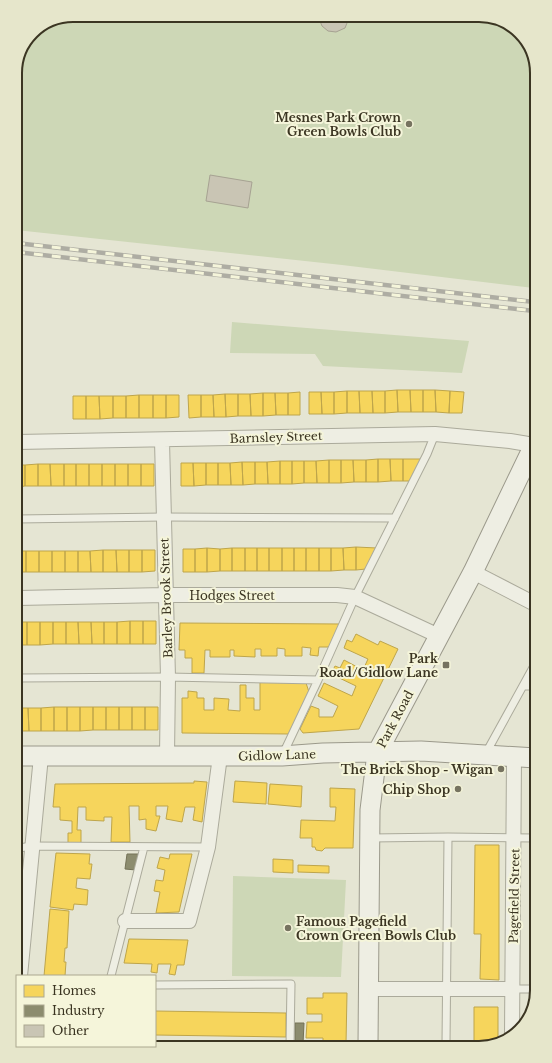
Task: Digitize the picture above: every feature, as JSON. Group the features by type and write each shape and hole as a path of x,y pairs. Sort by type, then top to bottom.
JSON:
{"main road":[{"name":"Park Road","path":"368,1041 369,838 371,793 377,753 473,572 530,453"},
{"name":"Gidlow Lane","path":"22,756 282,756 323,753 421,751 530,758"}],"street":[{"name":"Barnsley Street","path":"22,442 162,441 435,434 530,444"},
{"name":"Barley Brook Street","path":"162,441 168,677 167,756"},
{"path":"473,572 530,601"},
{"name":"Hodges Street","path":"22,598 166,595 337,595 355,597 439,636"},
{"path":"22,933 26,847 41,756"},
{"path":"125,921 189,921 208,847 220,756"},
{"name":"Pagefield Street","path":"512,1029 514,758"},
{"path":"369,989 512,989"}],"lane":[{"path":"282,756 355,597 396,518 435,434"},
{"path":"22,519 164,517 396,518"},
{"path":"485,756 530,675"},
{"path":"22,678 168,677 318,680"},
{"path":"525,686 530,686"},
{"path":"446,1041 448,837"},
{"path":"369,838 530,838"},
{"path":"111,975 144,846"},
{"path":"26,847 208,847"},
{"path":"156,986 290,984 290,1041"},
{"path":"512,989 530,990"}],"green space":[{"path":"73,22 483,22 496,25 510,32 520,42 526,53 530,73 530,288 342,265 22,231 22,69 26,53 31,45 37,37 53,26"},
{"path":"232,322 469,341 462,373 323,366 315,354 230,353"},
{"name":"Famous Pagefield Crown Green Bowls Club","path":"233,876 346,880 341,977 232,976"}],"building: Homes":[{"path":"397,390 410,390 411,412 398,412"},
{"path":"397,390 398,412 385,413 385,391"},
{"path":"410,390 423,390 423,412 411,412"},
{"path":"423,390 435,390 436,412 423,412"},
{"path":"435,390 450,391 449,413 436,412"},
{"path":"347,391 359,391 360,413 347,413"},
{"path":"347,391 347,413 334,414 334,392"},
{"path":"359,391 372,391 373,413 360,413"},
{"path":"372,391 385,391 385,413 373,413"},
{"path":"450,391 464,392 462,413 449,413"},
{"path":"300,392 300,415 288,415 288,393"},
{"path":"309,392 321,392 322,414 309,414"},
{"path":"321,392 334,392 334,414 322,414"},
{"path":"263,393 263,416 251,416 250,394"},
{"path":"263,393 275,393 276,415 263,416"},
{"path":"275,393 288,393 288,415 276,415"},
{"path":"225,394 226,417 214,417 213,395"},
{"path":"225,394 238,394 238,416 226,417"},
{"path":"238,394 250,394 251,416 238,416"},
{"path":"139,395 139,418 126,418 126,396"},
{"path":"139,395 153,395 153,418 139,418"},
{"path":"153,395 166,395 166,418 153,418"},
{"path":"166,395 179,395 179,417 166,418"},
{"path":"188,395 201,395 201,417 189,418"},
{"path":"201,395 213,395 214,417 201,417"},
{"path":"73,396 86,396 86,419 73,419"},
{"path":"86,396 99,396 100,419 86,419"},
{"path":"99,396 113,396 113,418 100,419"},
{"path":"113,396 126,396 126,418 113,418"},
{"path":"378,459 378,482 366,482 366,460"},
{"path":"378,459 390,459 391,481 378,482"},
{"path":"390,459 403,459 403,481 391,481"},
{"path":"403,459 420,459 420,467 412,481 403,481"},
{"path":"329,460 329,483 317,483 316,461"},
{"path":"329,460 341,460 341,483 329,483"},
{"path":"341,460 353,460 354,482 341,483"},
{"path":"353,460 366,460 366,482 354,482"},
{"path":"280,461 280,484 268,484 267,462"},
{"path":"280,461 292,461 292,484 280,484"},
{"path":"292,461 304,461 304,483 292,484"},
{"path":"304,461 316,461 317,483 304,483"},
{"path":"242,462 243,485 231,485 230,463"},
{"path":"242,462 255,462 255,484 243,485"},
{"path":"255,462 267,462 268,484 255,484"},
{"path":"181,463 193,463 194,486 181,486"},
{"path":"193,463 206,463 206,485 194,486"},
{"path":"206,463 218,463 218,485 206,485"},
{"path":"218,463 230,463 231,485 218,485"},
{"path":"38,464 38,486 25,486 25,465"},
{"path":"38,464 50,464 51,486 38,486"},
{"path":"50,464 64,464 64,486 51,486"},
{"path":"64,464 76,464 76,486 64,486"},
{"path":"76,464 89,464 89,486 76,486"},
{"path":"89,464 102,464 102,486 89,486"},
{"path":"102,464 115,464 115,486 102,486"},
{"path":"115,464 128,464 128,486 115,486"},
{"path":"128,464 141,464 141,486 128,486"},
{"path":"141,464 154,464 154,486 141,486"},
{"path":"22,465 25,465 25,486 22,486"},
{"path":"356,547 356,570 344,570 343,548"},
{"path":"356,547 377,548 366,569 356,570"},
{"path":"207,548 207,572 195,572 195,549"},
{"path":"207,548 220,549 220,571 207,572"},
{"path":"232,548 232,571 220,571 220,549"},
{"path":"232,548 245,548 245,571 232,571"},
{"path":"245,548 257,548 257,571 245,571"},
{"path":"257,548 269,548 269,571 257,571"},
{"path":"269,548 282,548 282,571 269,571"},
{"path":"282,548 294,548 294,571 282,571"},
{"path":"294,548 306,548 306,571 294,571"},
{"path":"306,548 319,548 319,571 306,571"},
{"path":"319,548 331,548 331,571 319,571"},
{"path":"331,548 343,548 344,570 331,571"},
{"path":"183,549 195,549 195,572 183,572"},
{"path":"103,550 116,550 117,572 103,572"},
{"path":"103,550 103,572 91,572 90,551"},
{"path":"116,550 129,550 129,572 117,572"},
{"path":"129,550 142,550 142,572 129,572"},
{"path":"142,550 155,550 155,571 142,572"},
{"path":"22,551 26,551 26,572 22,572"},
{"path":"26,551 39,551 39,572 26,572"},
{"path":"39,551 52,551 52,572 39,572"},
{"path":"52,551 65,551 65,572 52,572"},
{"path":"65,551 78,551 78,572 65,572"},
{"path":"78,551 90,551 91,572 78,572"},
{"path":"130,621 130,644 117,644 117,622"},
{"path":"130,621 143,621 143,644 130,644"},
{"path":"143,621 156,621 156,644 143,644"},
{"path":"22,622 27,622 27,645 22,645"},
{"path":"27,622 40,622 40,645 27,645"},
{"path":"40,622 53,622 53,644 40,645"},
{"path":"53,622 66,622 66,644 53,644"},
{"path":"66,622 78,622 79,644 66,644"},
{"path":"78,622 91,622 92,644 79,644"},
{"path":"91,622 104,622 104,644 92,644"},
{"path":"104,622 117,622 117,644 104,644"},
{"path":"180,623 342,624 331,647 319,647 318,656 310,655 311,648 302,647 302,656 285,656 285,649 277,648 277,656 261,656 261,649 255,649 255,657 234,656 234,650 230,650 230,657 210,657 210,650 205,650 204,673 192,673 192,658 185,658 185,650 179,650"},
{"path":"356,634 378,645 380,641 398,649 359,729 303,733 300,729 311,706 319,709 319,717 333,717 338,706 318,696 324,683 352,696 356,686 331,674 335,666 340,668 344,660 363,670 368,659 344,648 347,640 352,642"},
{"path":"260,682 306,683 309,692 289,734 182,733 182,698 188,698 188,691 197,692 197,698 204,698 204,710 214,710 214,698 229,699 228,710 240,711 240,685 246,685 246,698 254,698 254,710 260,710"},
{"path":"54,707 67,707 67,731 54,731"},
{"path":"54,707 54,731 41,731 41,708"},
{"path":"67,707 80,707 80,731 67,731"},
{"path":"80,707 93,707 93,730 80,731"},
{"path":"93,707 106,707 106,730 93,730"},
{"path":"106,707 119,707 119,730 106,730"},
{"path":"119,707 132,707 132,730 119,730"},
{"path":"132,707 145,707 145,730 132,730"},
{"path":"145,707 158,707 158,730 145,730"},
{"path":"22,708 28,708 29,731 22,731"},
{"path":"28,708 41,708 41,731 29,731"},
{"path":"194,781 207,782 202,822 193,820 195,807 185,807 182,822 166,819 168,806 156,806 156,816 160,816 156,831 146,829 146,819 139,820 139,806 129,806 130,842 111,842 112,817 104,817 104,821 86,820 86,807 78,807 77,830 81,830 81,845 68,845 68,833 72,833 72,821 60,820 60,807 53,807 55,784 194,783"},
{"path":"235,781 267,783 266,804 233,802"},
{"path":"270,784 302,786 301,807 268,804"},
{"path":"330,788 355,789 353,848 325,848 322,851 316,850 315,847 312,847 312,838 300,838 301,820 335,821 336,807 330,807"},
{"path":"475,845 499,845 499,980 480,979 481,934 474,934"},
{"path":"56,853 90,854 89,864 92,864 90,879 77,878 76,888 88,890 87,905 74,904 73,910 50,907"},
{"path":"170,854 192,854 179,912 156,913 160,892 154,891 156,880 163,881 165,870 157,868 160,857 169,859"},
{"path":"273,859 293,860 293,873 273,872"},
{"path":"298,865 329,866 329,873 298,872"},
{"path":"50,909 69,911 67,948 65,948 64,962 66,962 65,975 44,975"},
{"path":"129,939 188,940 184,965 177,965 175,975 169,974 171,964 158,964 157,973 151,972 152,964 124,963"},
{"path":"323,993 347,993 346,1041 323,1041 323,1038 306,1038 307,1022 322,1022 322,1014 307,1014 307,998 323,998"},
{"path":"474,1007 498,1007 498,1037 489,1040 474,1041"},
{"path":"156,1011 286,1013 286,1037 156,1035"}],"building: Industry":[{"path":"127,854 138,854 136,870 125,869"},
{"path":"295,1023 304,1023 303,1041 295,1041"}],"building: Other":[{"path":"320,22 347,22 345,28 336,32 328,31 322,26"},
{"path":"210,175 252,182 248,208 206,201"}],"railway":[{"path":"22,244 530,302"},
{"path":"22,253 530,311"}],"place":[{"name":"Mesnes Park Crown Green Bowls Club","path":"409,124"},
{"name":"Park Road/Gidlow Lane","path":"446,665"},
{"name":"The Brick Shop - Wigan","path":"501,769"},
{"name":"Chip Shop","path":"458,789"},
{"name":"Famous Pagefield Crown Green Bowls Club","path":"288,928"}]}
